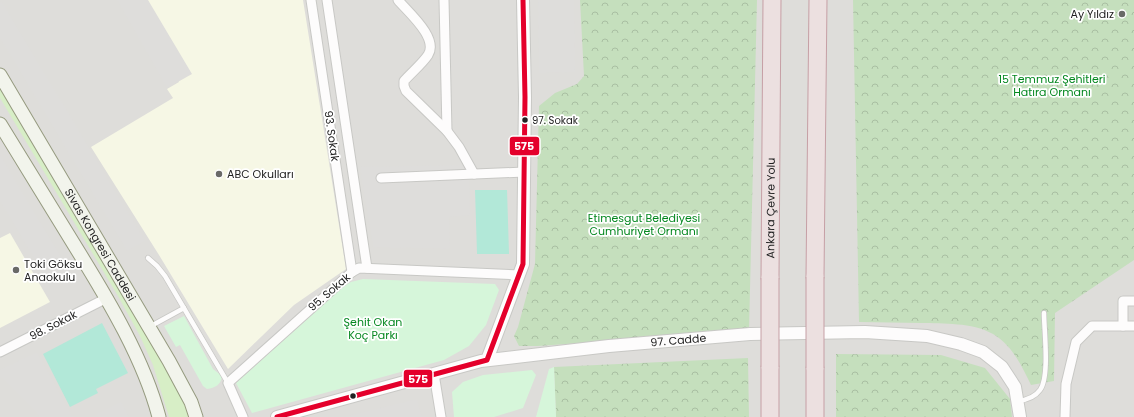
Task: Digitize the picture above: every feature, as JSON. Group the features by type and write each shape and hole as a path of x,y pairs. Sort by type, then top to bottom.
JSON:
{"highway":[{"name":"Ankara Çevre Yolu","path":"770,417 772,0"},
{"path":"815,417 818,0"}],"main road":[{"name":"Sivas Kongresi Caddesi","path":"0,75 149,327 191,402 196,417"},
{"name":"Sivas Kongresi Caddesi","path":"0,124 107,298 140,364 151,391 159,417"}],"street":[{"name":"93. Sokak","path":"311,0 352,272"},
{"name":"93. Sokak","path":"327,0 367,268"},
{"path":"398,0 426,33 430,42 428,54 404,81 406,91 447,131 459,147 474,174"},
{"path":"444,0 447,131"},
{"path":"487,360 519,275 524,252 525,97 523,0"},
{"path":"322,72 338,69"},
{"path":"381,178 524,172"},
{"name":"95. Sokak","path":"228,383 352,272 359,268 519,275"},
{"name":"98. Sokak","path":"0,352 107,298"},
{"path":"1123,326 1123,301 1134,301"},
{"path":"1065,417 1066,384 1076,342 1092,326 1134,326"},
{"name":"97. Cadde","path":"277,417 487,360 609,346 750,334 865,332 927,336 961,344 983,352 1002,366 1015,387 1020,417"},
{"path":"434,374 441,417"},
{"path":"228,383 243,417"}],"lane":[{"path":"148,258 165,276 228,383"},
{"path":"149,327 184,308"},
{"path":"1018,401 1025,400 1037,394 1044,382 1046,366 1044,313"}],"shaded area":[{"path":"0,0 1134,0 1134,417 0,417"},
{"path":"117,0 148,0 192,74 167,88"},
{"name":"ABC Okulları","path":"130,0 303,0 346,269 294,305 228,369 91,147 173,98 167,89 179,82"},
{"path":"538,0 574,0 575,72 539,73"},
{"path":"2,2 145,241 127,251 0,38 0,4"},
{"path":"0,155 71,273 50,285 0,201"},
{"path":"469,165 470,215 449,217 450,249 373,247 360,167"},
{"name":"Toki Göksu Anaokulu","path":"10,233 50,302 0,328 0,238"},
{"path":"37,352 73,417 40,417 0,376 0,370"},
{"path":"417,399 422,417 344,417"},
{"path":"121,402 129,417 98,417 97,414"}],"green space":[{"name":"Etimesgut Belediyesi Cumhuriyet Ormanı","path":"580,0 757,0 749,331 538,346 519,346 514,336 518,327 535,264 539,106 555,93 577,84 584,76"},
{"name":"15 Temmuz Şehitleri Hatıra Ormanı","path":"853,0 1134,0 1134,260 1055,313 1054,381 1031,385 1020,363 1006,344 993,334 976,327 948,324 859,322"},
{"path":"0,87 87,235 162,357 185,403 190,417 169,417 153,365 140,336 118,296 0,98"},
{"path":"475,190 507,190 509,254 477,254"},
{"name":"Şehit Okan Koç Parkı","path":"363,279 495,284 499,290 486,325 469,346 444,360 252,413 236,383 342,288 351,282"},
{"path":"184,316 213,369 222,376 219,384 213,388 207,389 203,386 180,345 176,347 164,326"},
{"path":"102,323 128,373 96,389 98,393 70,407 43,354"},
{"path":"836,354 941,355 985,368 1010,399 1012,417 836,417"},
{"path":"748,358 749,417 556,417 554,367"},
{"path":"554,367 556,417 536,417 549,369"},
{"path":"532,370 536,375 523,408 494,417 454,417 452,392 463,382 483,375"}],"transit line":[{"name":"575","path":"277,417 487,360 523,264 525,97 523,0"}],"place":[{"name":"Ay Yıldız","path":"1122,14"},
{"name":"97. Sokak","path":"525,120"},
{"name":"ABC Okulları","path":"219,174"},
{"name":"Toki Göksu Anaokulu","path":"16,270"}]}
